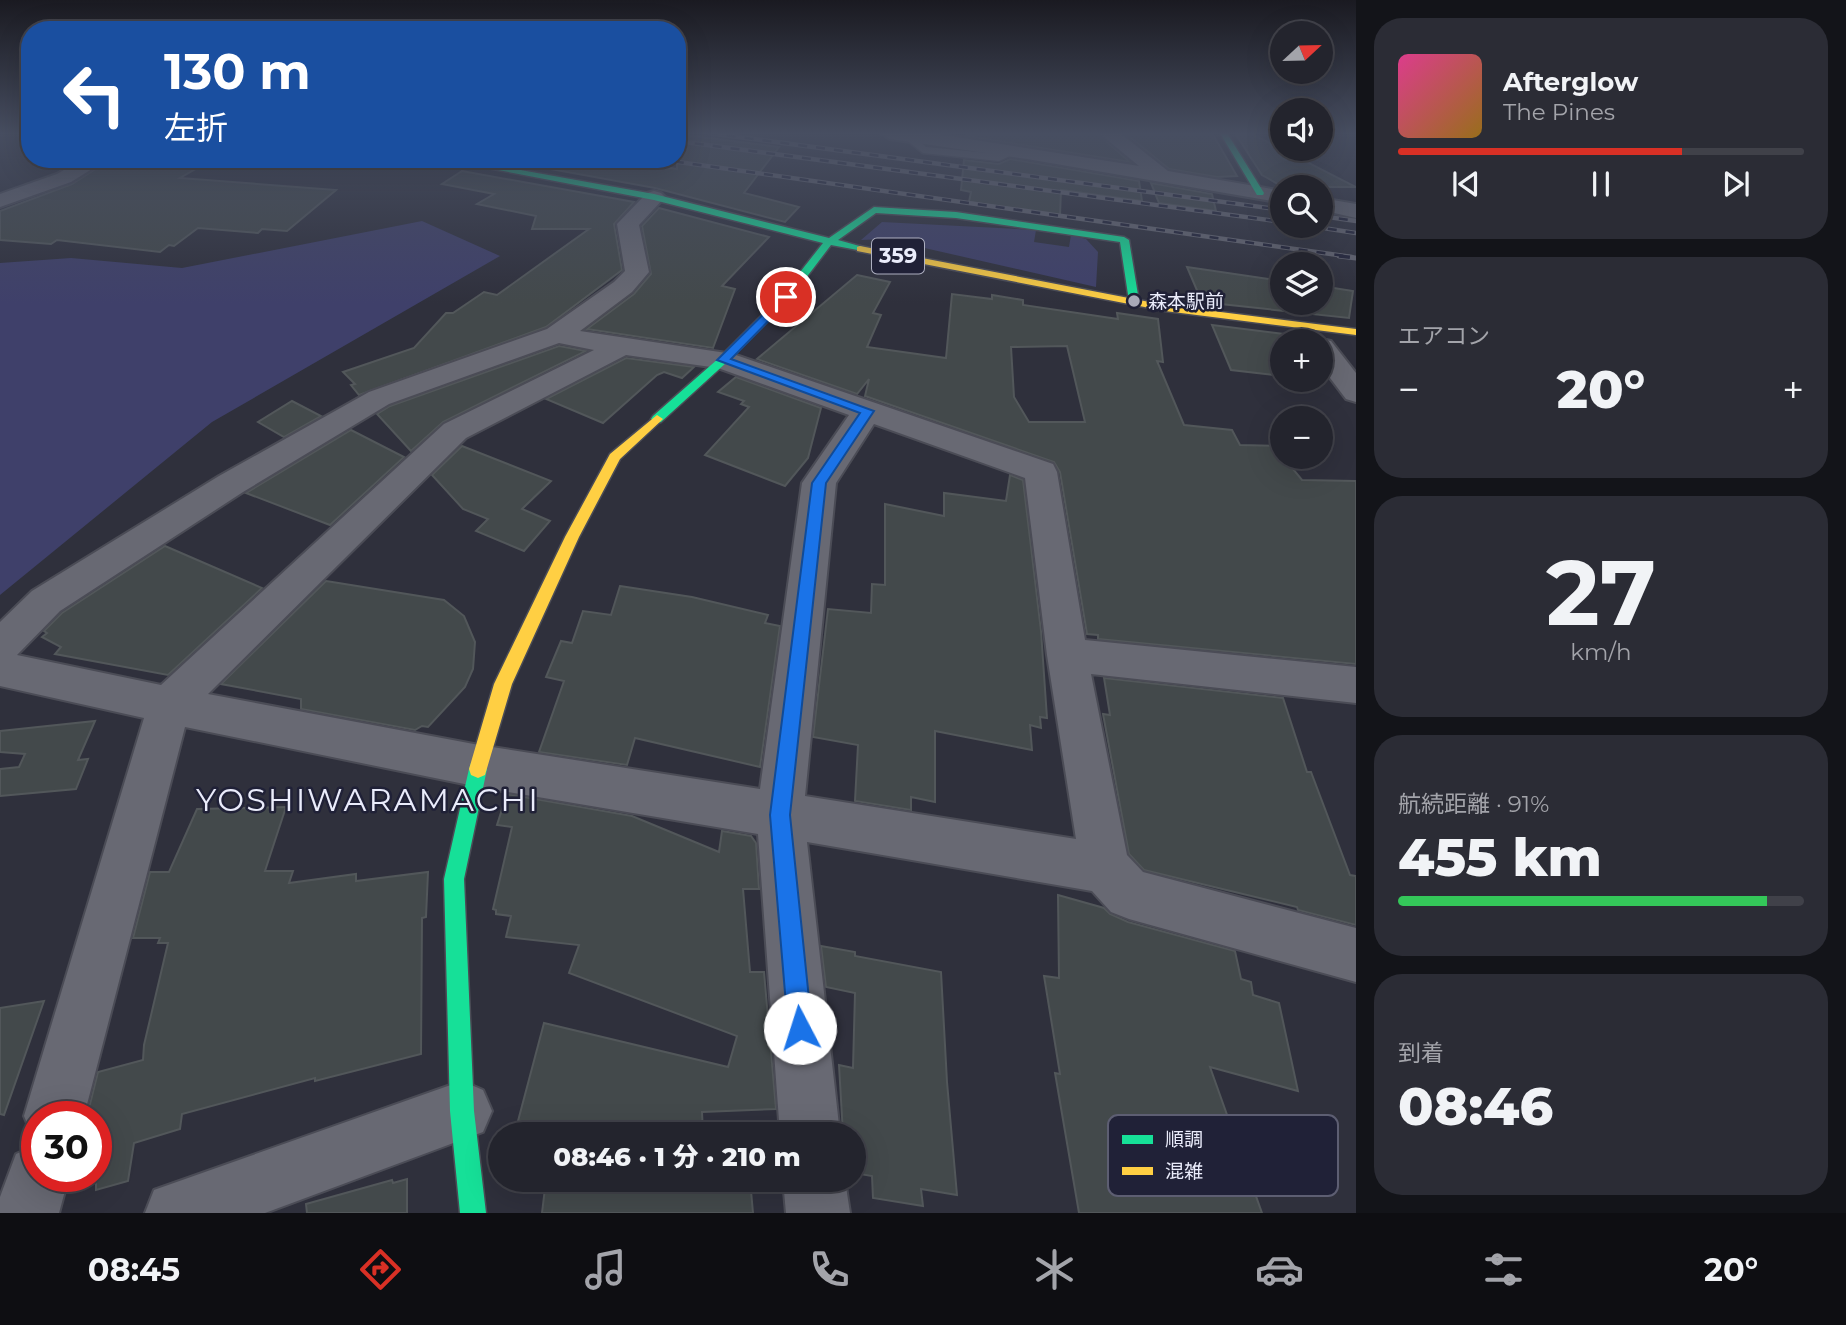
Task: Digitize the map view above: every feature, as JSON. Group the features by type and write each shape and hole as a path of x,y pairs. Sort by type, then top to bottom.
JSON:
{"main road":[{"name":"359","path":"613,190 654,197 828,243 1271,329"},
{"path":"473,1213 462,1111 454,879 479,766 503,684 572,537 615,457 723,360 786,297 828,243 874,210 956,215 1124,240 1134,301"},
{"name":"359","path":"1333,335 1356,332"}],"street":[{"path":"0,201 32,190"},
{"path":"1240,190 1270,195"},
{"path":"0,647 46,601 231,484 379,398 557,335 623,287 637,272 628,224 654,197"},
{"path":"1333,206 1356,211"},
{"path":"557,335 621,347 723,360 1041,472 1067,655 1105,868 1129,894 1356,955"},
{"path":"58,1101 169,705 455,431 621,347"},
{"path":"1333,363 1356,393"},
{"path":"809,1122 780,815 819,483 867,411"},
{"path":"1067,655 1356,685"},
{"path":"0,669 479,766 1105,868"},
{"path":"177,1213 462,1111"},
{"path":"27,1213 33,1192"},
{"path":"815,1192 818,1213"}],"shaded area":[{"path":"422,221 500,256 212,422 0,595 0,263 71,258 182,268"},
{"path":"882,222 1036,230 1034,242 1069,247 1071,235 1086,239 1098,252 1096,287 885,239 861,240"}],"building":[{"path":"57,190 336,190 287,231 262,229 258,233 198,228 174,246 169,245 160,252 57,240 51,244 0,240 0,211"},
{"path":"471,190 565,190 634,202 614,224 622,270 546,327 359,395 351,385 355,384 343,372 414,348 446,313 453,313 484,292 497,295 589,229 532,229 536,216 477,204 494,194"},
{"path":"661,190 747,190 744,193 799,207 785,222"},
{"path":"961,190 1140,190 1142,201 1061,190 1060,215 969,202 971,192"},
{"path":"1154,190 1188,190 1212,194 1216,211 1159,203"},
{"path":"659,208 769,237 722,286 735,289 713,348 587,329 634,294 651,274 642,226"},
{"path":"1187,267 1270,279 1270,309 1202,302"},
{"path":"857,275 890,282 873,313 881,315 867,347 946,358 952,294 992,299 992,295 1023,300 1023,305 1118,319 1117,313 1158,319 1163,362 1157,361 1184,425 1232,430 1240,445 1270,446 1270,469 1293,469 1302,480 1356,481 1356,664 1098,639 1098,635 1087,634 1060,472 1054,462 865,396 869,379 857,394 757,359","holes":["1067,346 1085,422 1029,422 1014,397 1011,347"]},
{"path":"1333,288 1353,291 1349,318 1321,315 1333,315"},
{"path":"1212,325 1270,332 1270,374 1231,370"},
{"path":"559,346 586,351 443,422 411,451 377,414 390,406"},
{"path":"626,358 694,367 682,378 664,372 657,375 603,423 546,399"},
{"path":"736,377 821,408 808,458 785,486 705,455 749,407 741,404 744,401 718,392"},
{"path":"292,401 321,416 284,437 258,422"},
{"path":"351,430 404,457 330,525 246,493"},
{"path":"462,446 551,481 522,509 550,521 524,551 476,531 488,519 463,509 432,475"},
{"path":"1010,475 1023,480 1041,631 1047,718 1040,717 1041,728 1030,725 1032,750 935,731 935,802 911,797 911,810 855,801 858,745 813,737 828,609 871,613 872,584 885,585 885,504 944,516 944,493 1006,501"},
{"path":"165,546 262,588 168,675 55,654 61,647 42,637 47,633 44,631 62,613"},
{"path":"326,581 444,600 464,616 475,642 473,669 465,687 428,727 422,726 415,730 301,709 301,699 221,684"},
{"path":"620,586 692,597 768,615 765,623 780,626 760,767 635,738 627,765 539,752 564,681 546,677 561,641 572,643 583,611 611,615"},
{"path":"1104,678 1283,698 1307,772 1311,772 1350,875 1356,876 1356,925 1298,910 1297,907 1144,870 1129,854 1103,714 1110,715"},
{"path":"95,721 78,760 88,759 76,789 0,796 0,769 19,767 25,754 0,752 0,731"},
{"path":"507,794 632,816 719,852 722,831 751,836 756,843 759,889 743,889 750,972 764,972 776,1109 702,1112 702,1122 518,1121 544,1023 728,1067 737,1036 569,973 579,945 506,937 511,916 496,914 493,909 512,827 497,825"},
{"path":"286,807 265,871 293,871 289,883 356,874 356,881 428,872 426,917 422,918 421,1054 315,1081 315,1078 182,1114 180,1129 134,1143 128,1181 112,1186 112,1101 91,1101 98,1072 143,1060 144,1045 168,943 158,943 160,938 133,938 150,872 169,872 197,809"},
{"path":"1058,895 1104,908 1110,914 1128,922 1235,951 1241,979 1251,982 1253,995 1279,1003 1298,1091 1210,1067 1227,1115 1108,1115 1108,1196 1256,1196 1262,1213 1079,1213 1055,1073 1060,1074 1044,976 1059,978"},
{"path":"821,946 855,952 855,956 941,972 957,1195 921,1189 923,1206 873,1198 872,1176 866,1175 866,1122 842,1122 839,1065 853,1068 855,993 826,987"},
{"path":"44,1001 4,1115 0,1114 0,1008"},
{"path":"407,1179 407,1213 307,1213 306,1204 392,1180 393,1183"},
{"path":"545,1192 751,1192 753,1213 542,1213"}],"railway":[{"path":"874,190 1352,257"},
{"path":"1041,190 1270,220"},
{"path":"1131,190 1270,208"},
{"path":"1333,218 1356,221"},
{"path":"1333,230 1356,233"},
{"path":"1339,256 1356,258"}],"traffic: fast":[{"path":"613,190 654,197 860,249"},
{"path":"657,419 723,360 786,297 828,243 874,210 956,215 1124,240 1134,301"},
{"path":"473,1213 462,1111 454,879 478,769"}],"traffic: slow":[{"path":"860,249 1165,308 1356,332"},
{"path":"478,769 503,684 572,537 615,457 657,419"}],"place":[{"name":"森本駅前","path":"1134,301"}],"district":[{"name":"YOSHIWARAMACHI","path":"368,800"}],"route":[{"path":"786,297 723,360 867,411 819,483 780,815 800,1028"}]}
